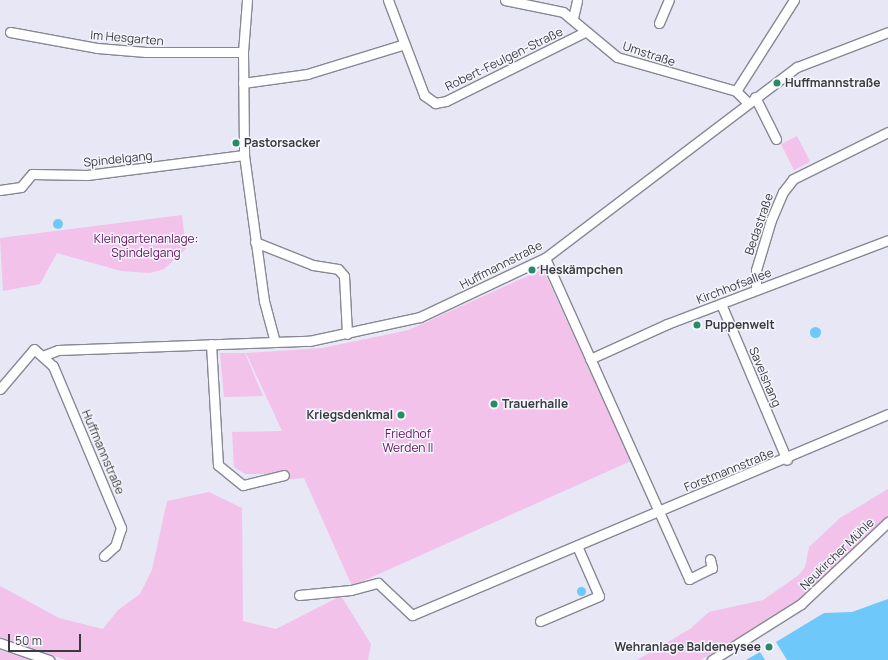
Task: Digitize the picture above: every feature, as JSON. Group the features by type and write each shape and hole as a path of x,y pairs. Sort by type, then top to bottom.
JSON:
{"street":[{"path":"247,0 243,52 244,155 255,242 275,342"},
{"path":"243,83 307,74 373,56 405,44 388,0"},
{"name":"Umstraße","path":"505,0 563,12 573,18 585,32 617,57 736,91 752,100"},
{"path":"573,18 577,0"},
{"path":"658,23 669,0"},
{"path":"736,91 794,0"},
{"name":"Im Hesgarten","path":"10,32 97,48 146,52 243,52"},
{"name":"Robert-Feulgen-Straße","path":"405,44 424,95 432,102 446,101 585,32"},
{"name":"Huffmannstraße","path":"104,556 115,546 122,528 45,355 58,350 275,342 348,334 420,317 545,258 797,67 888,32"},
{"path":"752,100 776,139"},
{"name":"Bedastraße","path":"756,290 756,270 772,220 783,192 793,179 888,132"},
{"name":"Spindelgang","path":"0,190 21,187 32,174 87,175 244,155"},
{"name":"Kirchhofsallee","path":"590,359 667,324 888,240"},
{"path":"255,242 313,265 338,269 344,276 348,334"},
{"path":"545,258 689,579 712,568 710,559"},
{"name":"Savelshang","path":"721,304 787,460"},
{"path":"211,344 218,465 243,485 284,475"},
{"path":"0,388 34,349 45,355"},
{"name":"Forstmannstraße","path":"299,595 351,590 378,583 412,615 787,460 888,414"},
{"name":"Neukircher Mühle","path":"712,660 802,604 888,522"},
{"path":"540,621 599,596 577,546"},
{"path":"0,643 49,660"}],"green space":[{"path":"797,136 810,162 794,170 781,144"},
{"name":"Kleingartenanlage: Spindelgang","path":"182,215 186,249 164,269 150,273 121,271 57,253 40,284 3,291 0,238"},
{"name":"Friedhof Werden II","path":"543,269 631,461 352,586 304,478 283,480 281,474 245,474 234,467 232,432 282,431 246,353 322,348 409,330"},
{"path":"220,353 245,353 263,396 224,397"},
{"path":"888,489 888,515 804,597 701,660 637,660 690,629 709,612 763,600 799,575 805,567 809,547 840,518"},
{"path":"209,492 242,508 243,621 276,629 341,596 371,644 368,660 66,660 0,637 0,586 59,618 103,629 118,610 140,594 152,570 167,501"},
{"path":"0,650 2,651 31,660 0,660"}],"water":[{"path":"56,219 60,219 62,220 62,228 56,229 53,226 53,222"},
{"path":"813,327 817,327 819,328 819,336 813,337 810,334 810,330"},
{"path":"581,586 586,591 581,596 576,591"},
{"path":"888,599 888,660 787,660 776,642 824,613 852,612"},
{"path":"760,652 765,660 746,660"}],"place":[{"name":"Huffmannstraße","path":"777,83"},
{"name":"Pastorsacker","path":"236,143"},
{"name":"Heskämpchen","path":"532,270"},
{"name":"Puppenwelt","path":"697,325"},
{"name":"Trauerhalle","path":"494,404"},
{"name":"Kriegsdenkmal","path":"401,415"},
{"name":"Wehranlage Baldeneysee","path":"769,647"}]}
